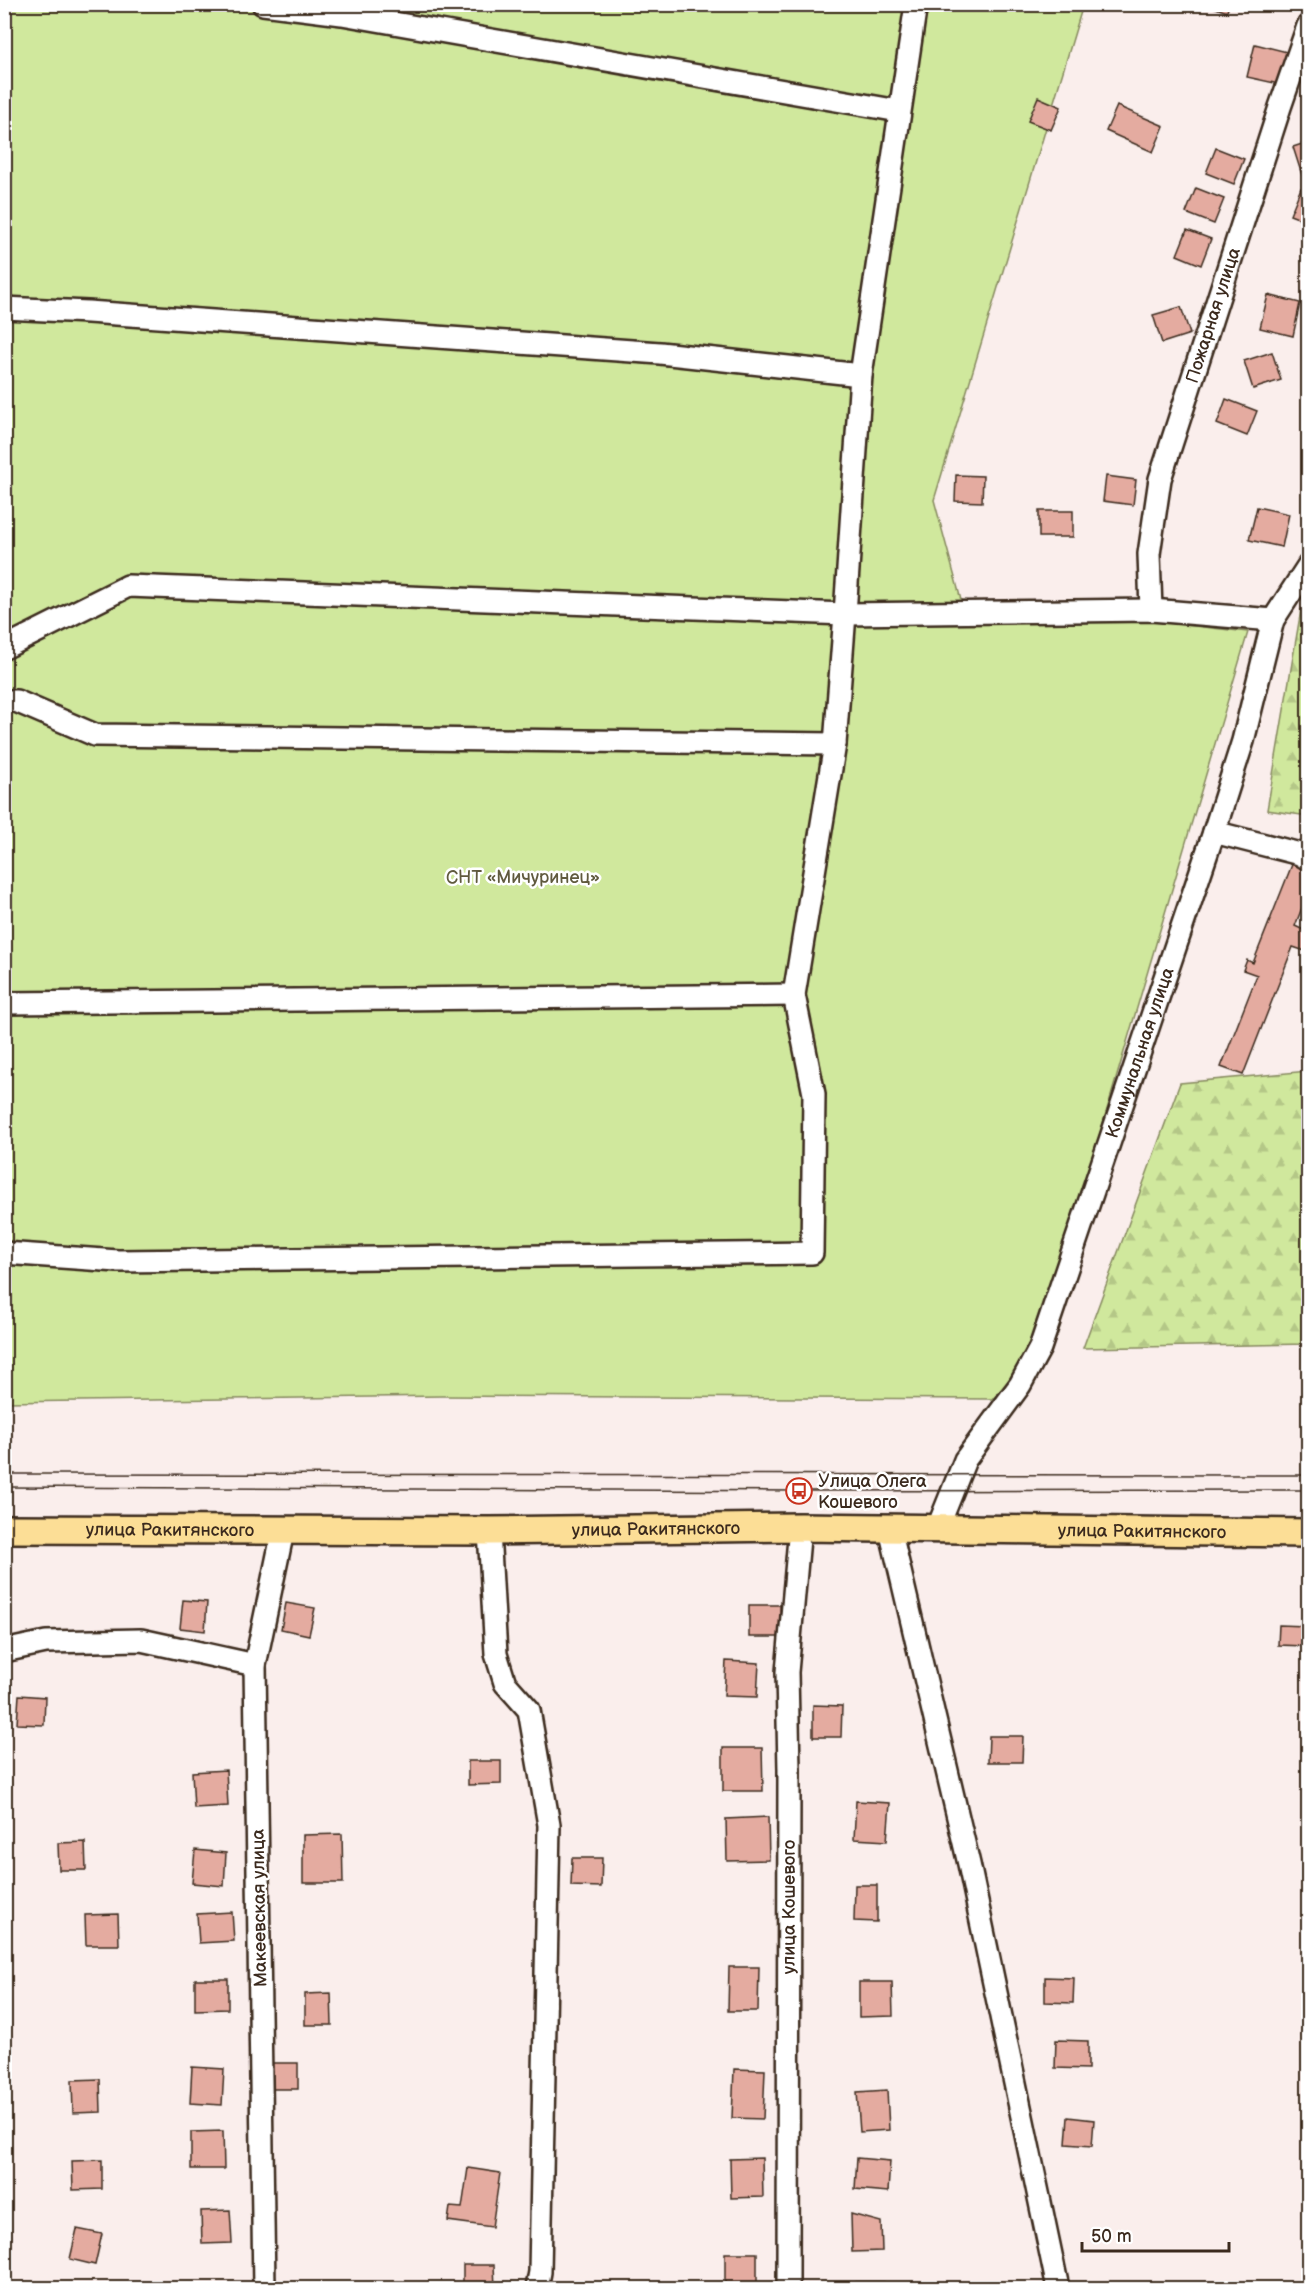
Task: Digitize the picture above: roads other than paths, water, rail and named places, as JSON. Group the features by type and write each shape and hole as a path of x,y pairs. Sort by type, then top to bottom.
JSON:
{"main road":[{"name":"улица Ракитянского","path":"4,1530 489,1531 938,1527 1308,1533"}],"street":[{"path":"263,4 342,14 899,111"},
{"path":"4,1253 118,1261 812,1253 814,1094 794,995 835,744 846,614 861,375 916,4"},
{"name":"Пожарная улица","path":"1151,610 1149,554 1160,479 1308,26"},
{"path":"4,308 660,353 861,375"},
{"name":"Коммунальная улица","path":"938,1527 965,1460 1020,1385 1040,1348 1214,832 1243,741 1273,620 1308,566"},
{"path":"4,648 128,586 846,614 1151,610 1273,620"},
{"path":"4,701 16,701 95,735 835,744"},
{"path":"1214,832 1300,854 1308,859"},
{"path":"4,1003 794,995"},
{"name":"улица Кошевого","path":"788,2289 789,1770 787,1672 800,1527"},
{"path":"890,1529 969,1864 1058,2289"},
{"name":"Макеевская улица","path":"264,2289 255,1665 283,1531"},
{"path":"489,1531 496,1654 506,1683 529,1710 549,1825 541,2260 537,2289"},
{"path":"4,1651 46,1642 141,1640 255,1665"}],"tram line":[{"path":"4,1474 1308,1475"},
{"path":"4,1487 799,1491 1308,1490"}],"place":[{"name":"Улица Олега Кошевого","path":"799,1491"}],"park label":[{"name":"СНТ «Мичуринец»","path":"523,877"}]}
